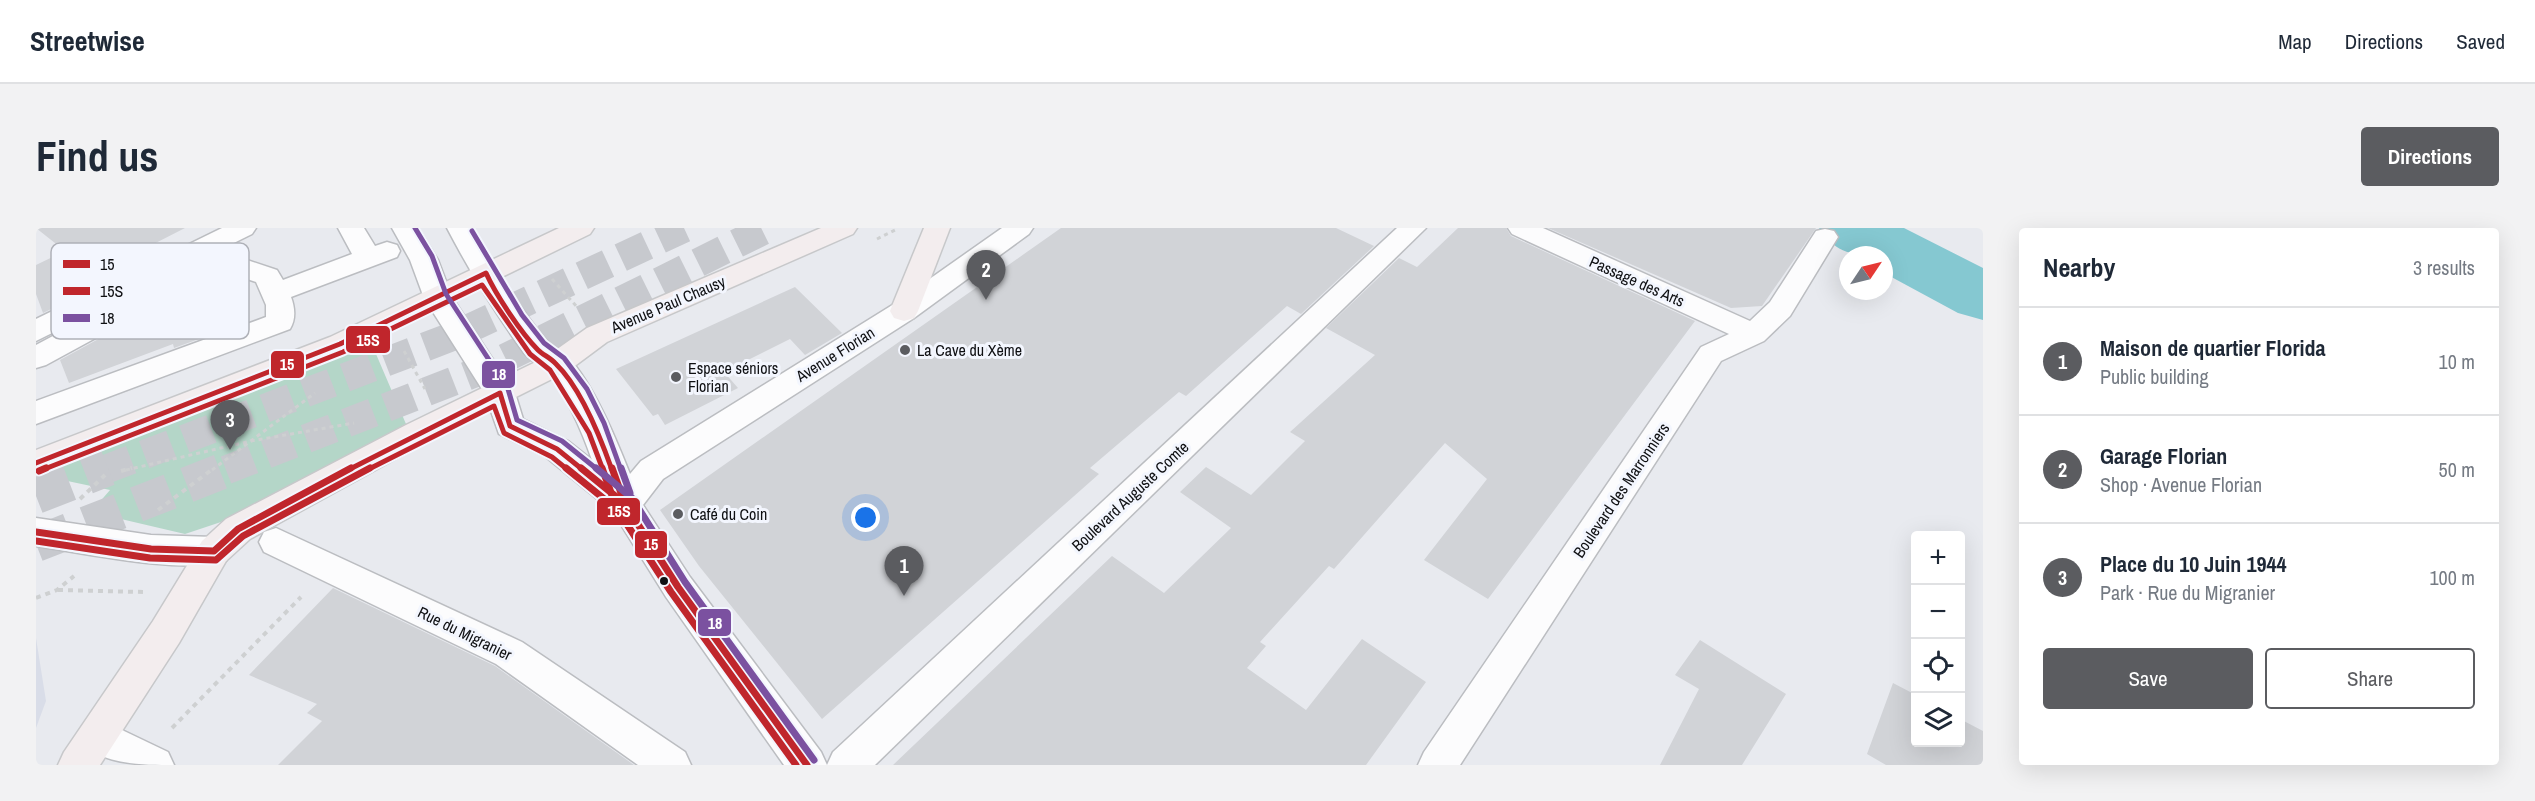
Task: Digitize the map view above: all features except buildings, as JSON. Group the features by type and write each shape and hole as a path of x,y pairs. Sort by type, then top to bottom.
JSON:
{"main road":[{"path":"36,463 340,344 581,228"},
{"name":"Avenue Paul Chausy","path":"88,751 191,592 214,551 238,529 406,439 557,364 597,334 844,228"},
{"path":"904,311 937,228"}],"street":[{"path":"213,243 243,228"},
{"path":"351,228 368,258"},
{"path":"461,228 494,290 537,349 557,364 597,429 625,504 678,587 807,765"},
{"name":"Avenue Florian","path":"625,504 652,470 904,311 1020,228"},
{"name":"Boulevard Auguste Comte","path":"846,765 1413,228"},
{"name":"Passage des Arts","path":"1521,228 1754,334"},
{"path":"275,293 368,258 409,235 424,260 438,298 500,393 510,426 557,448 625,504"},
{"name":"Boulevard des Marronniers","path":"1438,765 1711,354 1754,334 1780,309 1825,237"},
{"path":"249,270 267,276 280,305 280,322 249,334"},
{"path":"36,331 51,324"},
{"path":"36,357 70,339"},
{"path":"36,413 234,339"},
{"path":"36,532 151,549 214,551"},
{"name":"Rue du Migranier","path":"276,542 510,653 671,765"},
{"path":"88,751 148,761"}],"path":[{"path":"552,278 583,314"},
{"path":"400,343 430,399"},
{"path":"156,512 319,391"},
{"path":"118,471 251,441 366,421"},
{"path":"75,505 107,474"},
{"path":"148,761 329,568"},
{"path":"36,598 57,590 152,592"}],"shaded area":[{"path":"36,638 46,701 36,728"}],"green space":[{"path":"370,340 406,424 221,522 185,534 91,512 110,490 39,475"}],"waterway":[{"path":"1852,228 1983,297"}],"tunnel":[{"path":"104,470 451,337 684,228"},
{"path":"226,470 477,372 768,228"},
{"path":"36,496 108,468"},
{"path":"36,544 230,468"}],"transit line":[{"name":"18","path":"415,228 432,256 446,294 508,389 517,420 562,441 632,498 685,582 814,760"},
{"name":"18","path":"472,231 522,315 544,343 564,358 587,389 604,423 630,493"},
{"name":"15","path":"36,463 340,344 486,273 494,290 537,349 557,364 577,395 597,429 625,504 678,587 807,765"},
{"name":"15S","path":"39,471 343,352 482,285 530,354 550,370 589,433 617,509 671,592 796,765"},
{"name":"15","path":"36,532 151,549 214,551 238,529 417,433 500,393 510,426 557,449 625,504"},
{"name":"15S","path":"36,541 150,558 216,560 243,536 421,441 494,406 504,433 552,457 619,511"}],"place":[{"name":"Garage Florian","path":"986,300"},
{"name":"La Cave du Xème","path":"905,350"},
{"name":"Espace séniors Florian","path":"676,377"},
{"name":"Place du 10 Juin 1944","path":"230,450"},
{"name":"Café du Coin","path":"678,514"},
{"name":"Maison de quartier Florida","path":"904,596"}]}
